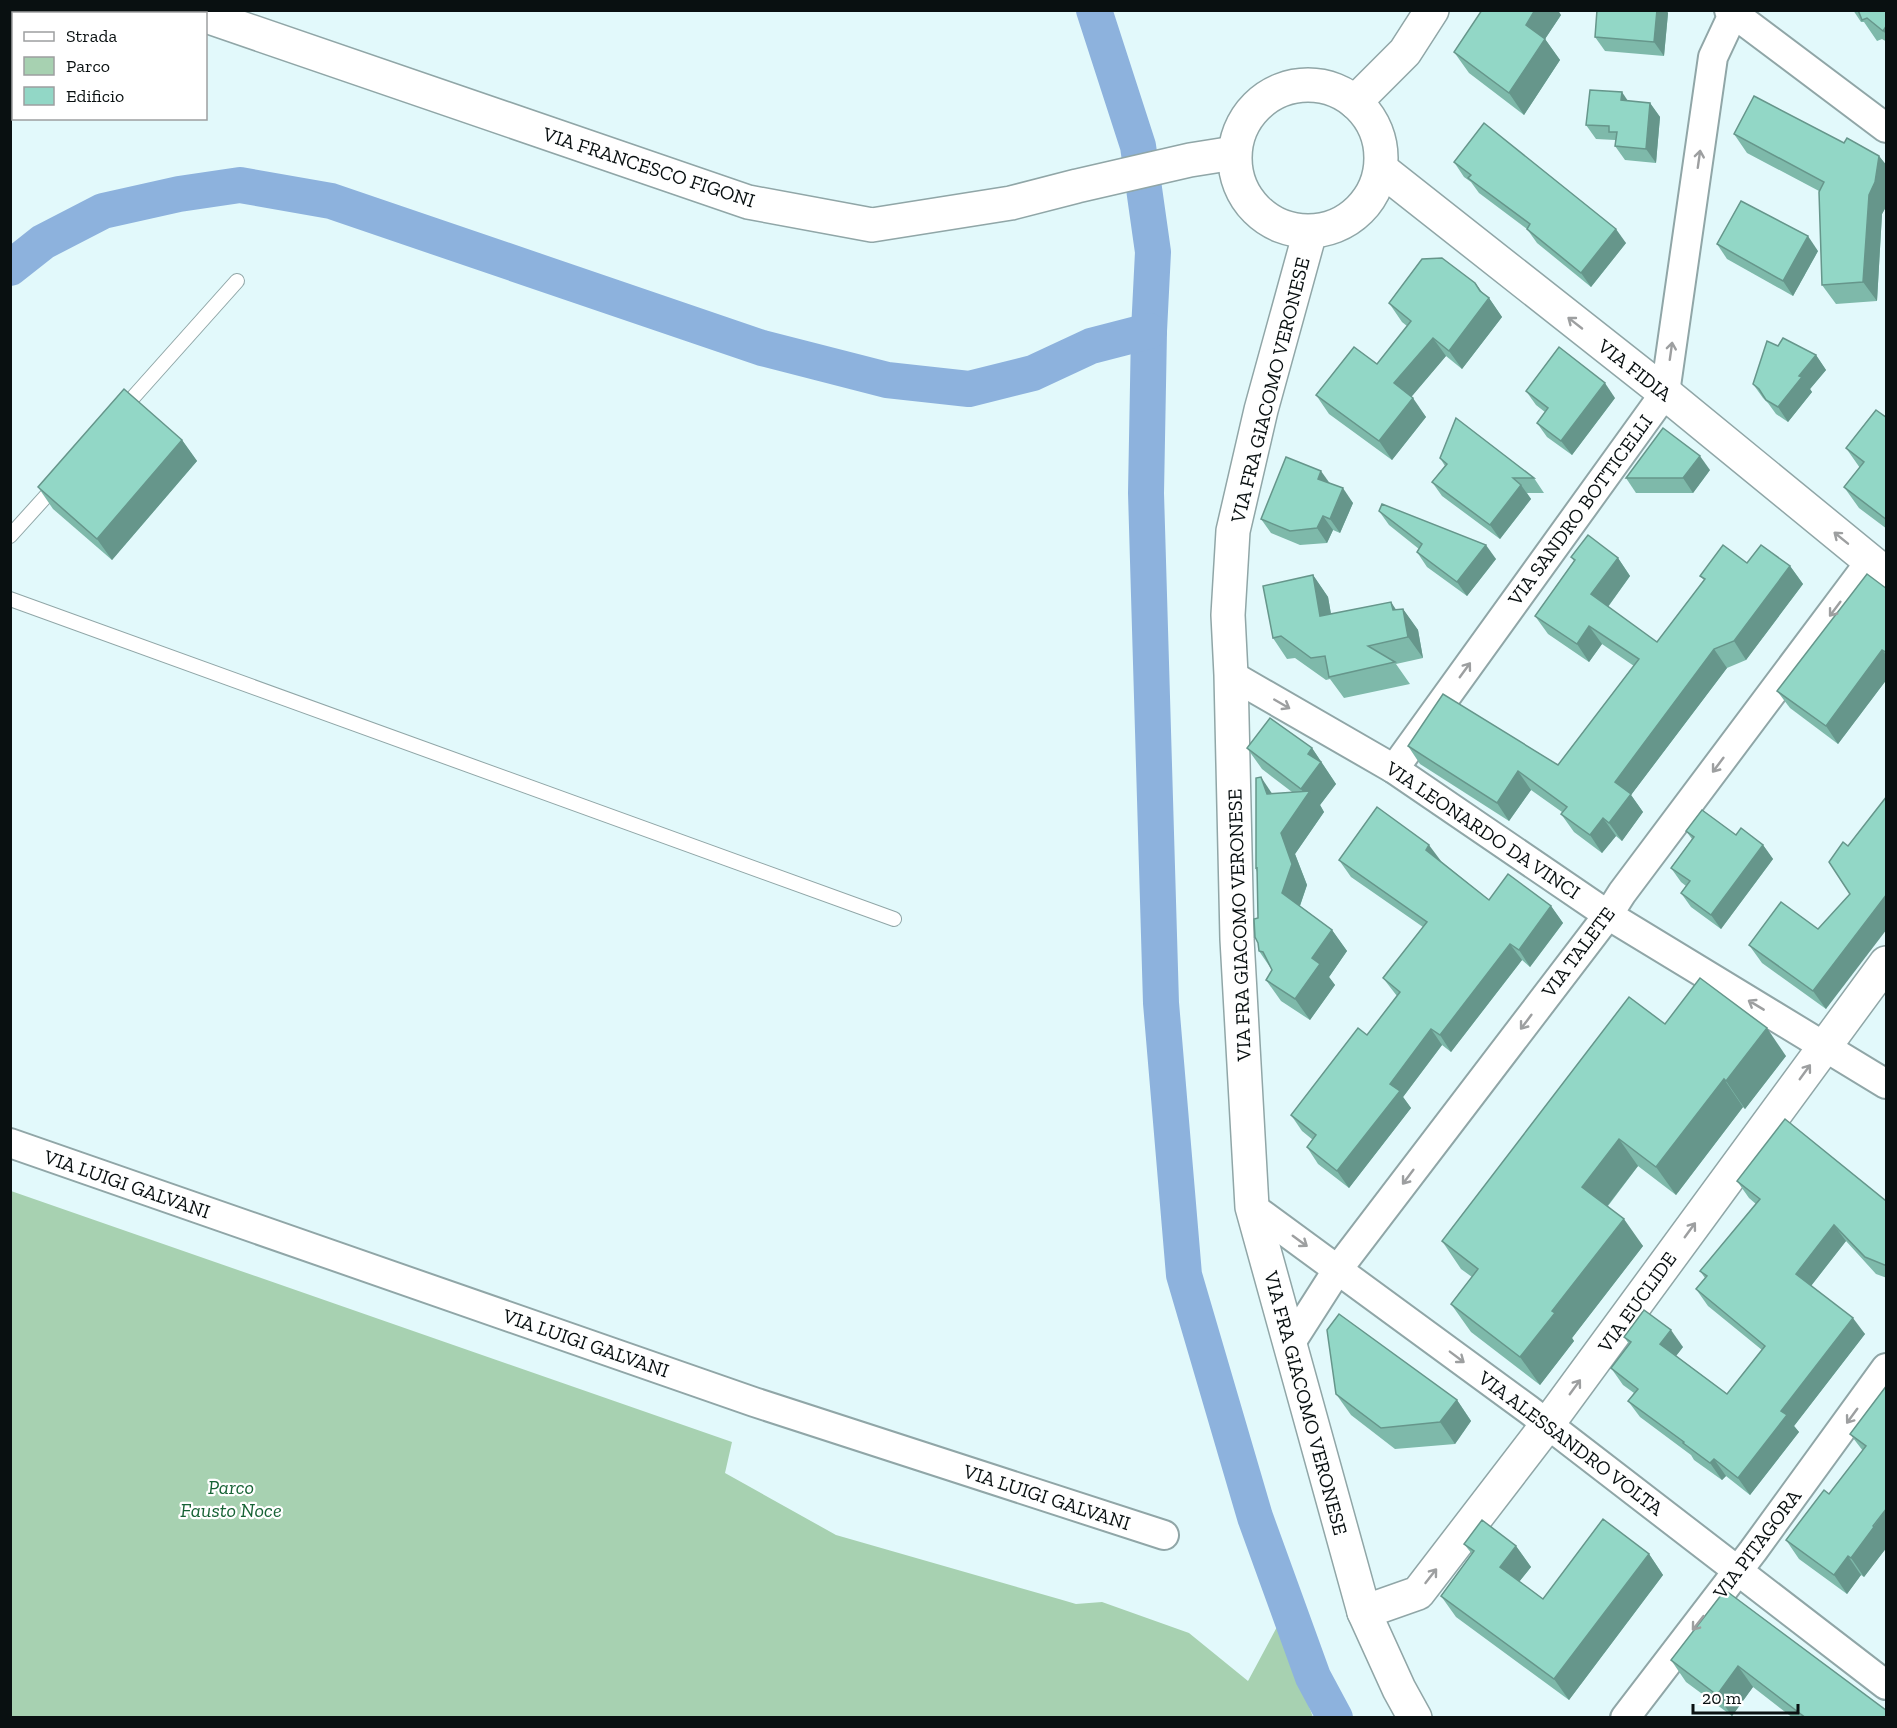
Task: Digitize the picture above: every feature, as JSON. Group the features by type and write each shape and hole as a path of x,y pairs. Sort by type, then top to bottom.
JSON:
{"street":[{"path":"1355,102 1405,52 1432,10"},
{"path":"1732,12 1887,128"},
{"name":"VIA SANDRO BOTTICELLI","path":"1394,769 1665,393 1713,57 1732,12"},
{"name":"VIA FRANCESCO FIGONI","path":"207,16 747,202 872,225 1011,203 1190,160 1234,153"},
{"path":"1313,85 1335,90 1355,102 1371,120 1380,144 1381,169 1373,193 1357,213 1335,227 1310,232 1285,228 1263,217 1245,197 1236,176 1234,153 1239,131 1251,110 1268,96 1290,87 1313,85"},
{"name":"VIA FIDIA","path":"1381,169 1665,393 1878,568"},
{"name":"VIA FRA GIACOMO VERONESE","path":"1310,232 1261,410 1233,531 1228,615 1237,939 1252,1207 1364,1612"},
{"name":"VIA TALETE","path":"1290,1344 1338,1269 1608,915 1622,893 1878,568"},
{"name":"VIA LEONARDO DA VINCI","path":"1231,675 1394,769 1608,915 1887,1084"},
{"name":"VIA EUCLIDE","path":"1364,1612 1418,1593 1547,1425 1887,963"},
{"name":"VIA LUIGI GALVANI","path":"10,1143 743,1398 1164,1535"},
{"name":"VIA ALESSANDRO VOLTA","path":"1252,1207 1547,1425 1887,1685"},
{"name":"VIA PITAGORA","path":"1625,1718 1887,1368"},
{"path":"1364,1612 1399,1689 1415,1718"}],"lane":[{"path":"112,421 237,280"},
{"path":"10,536 65,474"},
{"path":"10,599 894,919"}],"green space":[{"name":"Parco Fausto Noce","path":"11,1191 732,1442 725,1473 836,1535 1076,1604 1102,1602 1189,1633 1248,1681 1278,1625 1313,1717 11,1717"}],"building":[{"path":"1482,10 1535,10 1526,25 1545,39 1509,93 1454,52"},
{"path":"1597,10 1657,10 1654,42 1595,37"},
{"path":"1858,10 1887,10 1887,25 1883,31 1867,18 1862,20"},
{"path":"1590,90 1622,92 1621,100 1650,103 1646,149 1615,146 1617,132 1609,132 1609,126 1586,125"},
{"path":"1754,96 1844,143 1847,138 1879,156 1875,182 1869,195 1863,282 1822,285 1819,192 1824,182 1734,134"},
{"path":"1484,123 1616,229 1581,273 1527,229 1530,224 1468,178 1471,175 1454,162"},
{"path":"1741,201 1808,236 1783,281 1717,244"},
{"path":"1442,258 1475,283 1480,291 1489,298 1449,351 1433,338 1394,383 1413,398 1379,441 1316,395 1354,347 1377,364 1411,321 1389,303 1422,259"},
{"path":"1783,338 1816,355 1778,407 1766,400 1753,384 1767,341 1778,346"},
{"path":"1559,347 1605,383 1561,441 1537,423 1548,408 1526,391"},
{"path":"124,389 182,440 97,539 38,487"},
{"path":"1876,410 1887,418 1887,520 1844,487 1864,462 1846,448"},
{"path":"1456,418 1534,478 1513,478 1521,485 1490,525 1432,482 1447,464 1440,458"},
{"path":"1663,428 1700,456 1683,478 1626,478"},
{"path":"1286,457 1321,471 1318,479 1343,488 1330,519 1323,516 1317,528 1290,531 1261,519"},
{"path":"1382,504 1486,545 1457,582 1417,552 1422,544 1379,511"},
{"path":"1588,535 1618,558 1591,594 1657,642 1705,579 1700,576 1723,545 1747,563 1761,545 1790,566 1734,641 1714,649 1615,782 1631,794 1609,823 1603,818 1590,835 1561,814 1567,807 1518,771 1497,803 1408,746 1443,694 1558,765 1639,659 1589,626 1577,644 1535,616 1575,560 1571,557"},
{"path":"1867,574 1887,589 1887,653 1882,650 1826,726 1777,691"},
{"path":"1313,575 1320,616 1391,602 1393,610 1403,609 1408,637 1368,646 1395,662 1329,677 1325,656 1311,658 1281,636 1273,638 1263,586"},
{"path":"1270,718 1312,748 1308,754 1321,762 1301,789 1247,748"},
{"path":"1261,777 1267,794 1310,791 1281,833 1292,864 1282,893 1332,930 1312,958 1320,964 1295,999 1266,980 1272,970 1263,952 1259,951 1255,937 1254,919 1258,918 1256,778"},
{"path":"1887,796 1887,894 1813,991 1749,945 1781,902 1818,929 1850,894 1829,862 1843,842 1848,846"},
{"path":"1377,807 1429,845 1426,850 1489,900 1508,874 1551,906 1519,950 1510,944 1440,1035 1431,1029 1390,1084 1400,1091 1337,1171 1307,1147 1316,1135 1291,1115 1358,1028 1367,1035 1400,992 1383,978 1427,922 1339,860"},
{"path":"1702,810 1736,835 1741,828 1763,845 1711,915 1681,893 1690,881 1671,868 1694,837 1686,831"},
{"path":"1700,978 1767,1028 1656,1167 1619,1139 1582,1187 1624,1219 1552,1311 1555,1313 1520,1357 1451,1304 1478,1269 1442,1241 1629,997 1665,1024"},
{"path":"1785,1119 1885,1200 1887,1199 1887,1266 1865,1257 1834,1225 1796,1274 1853,1318 1781,1411 1787,1415 1738,1478 1714,1459 1710,1463 1628,1401 1638,1389 1611,1368 1631,1342 1624,1337 1644,1310 1671,1330 1660,1344 1727,1394 1765,1346 1696,1289 1707,1276 1700,1271 1760,1199 1737,1181"},
{"path":"1339,1314 1457,1400 1440,1422 1381,1428 1336,1394 1327,1330"},
{"path":"1887,1385 1887,1508 1851,1558 1848,1556 1834,1575 1786,1540 1824,1490 1829,1494 1866,1446 1850,1434"},
{"path":"1603,1519 1649,1554 1554,1679 1441,1596 1474,1551 1464,1544 1482,1520 1516,1546 1500,1567 1543,1599"},
{"path":"1725,1590 1887,1711 1887,1718 1806,1718 1738,1666 1717,1695 1671,1660"}],"waterway":[{"path":"1094,10 1138,146 1153,252 1146,493 1161,1003 1184,1275 1255,1517 1313,1677 1335,1718"},
{"path":"10,268 43,242 103,211 179,194 240,185 331,201 762,348 887,380 969,389 1033,373 1091,346 1149,331"}]}
